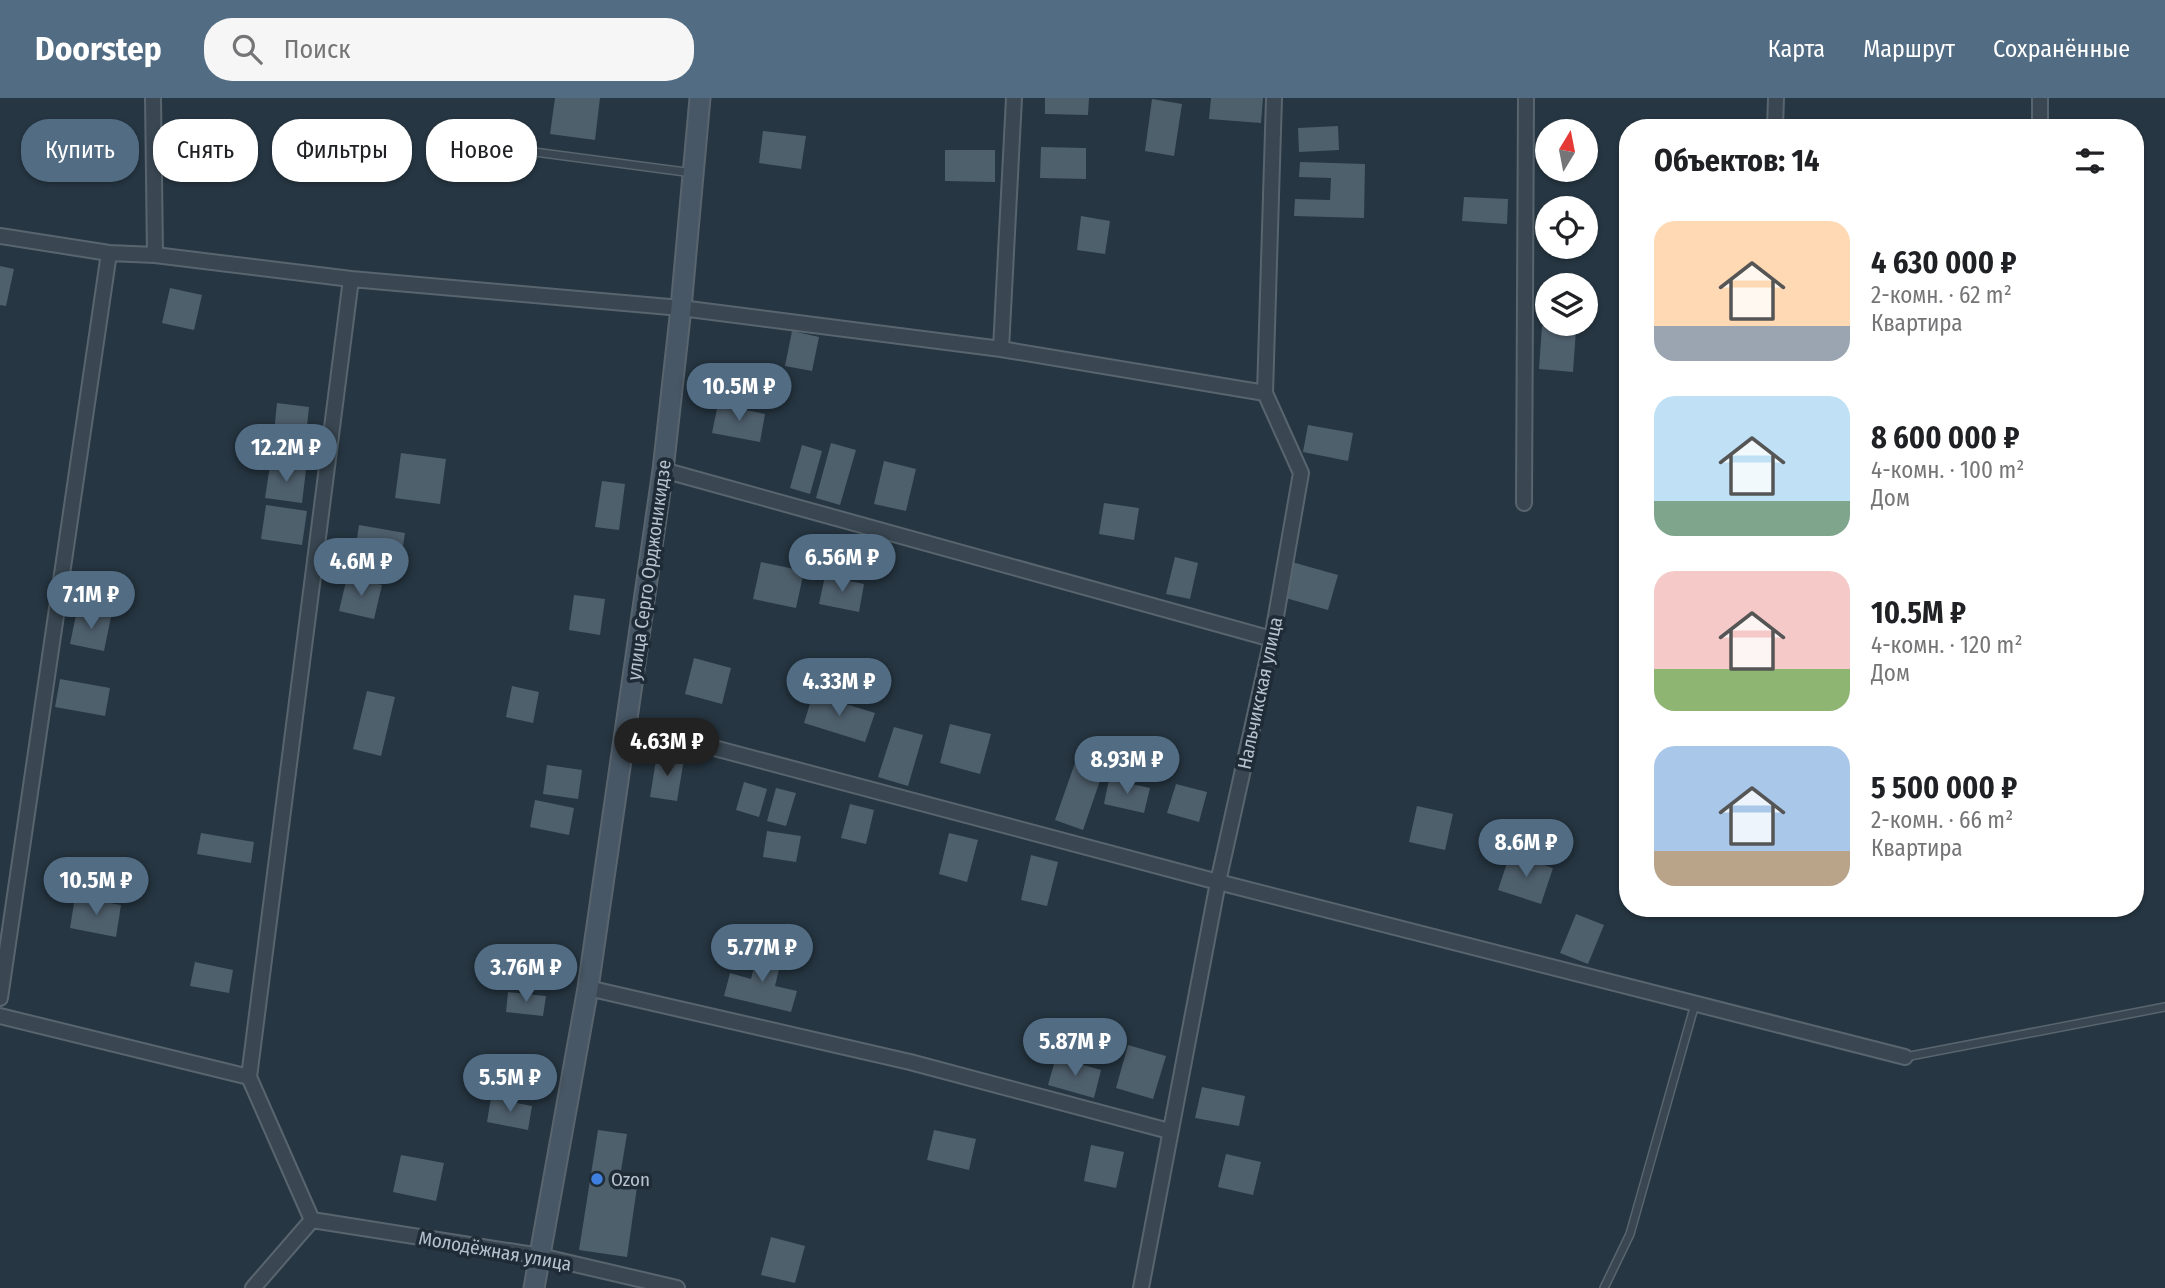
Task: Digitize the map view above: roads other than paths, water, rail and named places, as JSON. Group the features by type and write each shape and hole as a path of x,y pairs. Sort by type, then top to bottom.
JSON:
{"street":[{"path":"153,98 155,255"},
{"name":"улица Серго Орджоникидзе","path":"534,1288 588,988 628,725 663,470 700,98"},
{"path":"1002,349 1014,98"},
{"name":"Нальчикская улица","path":"1141,1288 1218,883 1272,639 1301,473 1265,393 1274,98"},
{"path":"1524,503 1526,98"},
{"path":"1775,119 1776,98"},
{"path":"2040,98 2040,119"},
{"path":"0,236 109,253 155,255 351,279 681,308 1002,349 1265,393"},
{"path":"0,998 109,253"},
{"path":"253,1288 312,1220 249,1077 351,279"},
{"path":"663,470 1272,639"},
{"path":"628,725 1218,883 1905,1056"},
{"path":"588,988 910,1062 1169,1131"},
{"path":"0,1016 249,1077"},
{"name":"Молодёжная улица","path":"312,1220 540,1256 677,1288"}],"lane":[{"path":"537,152 693,173"},
{"path":"1604,1288 1630,1234 1695,1004"},
{"path":"1905,1056 2165,1007"}],"place":[{"name":"Ozon","path":"597,1179"}]}
